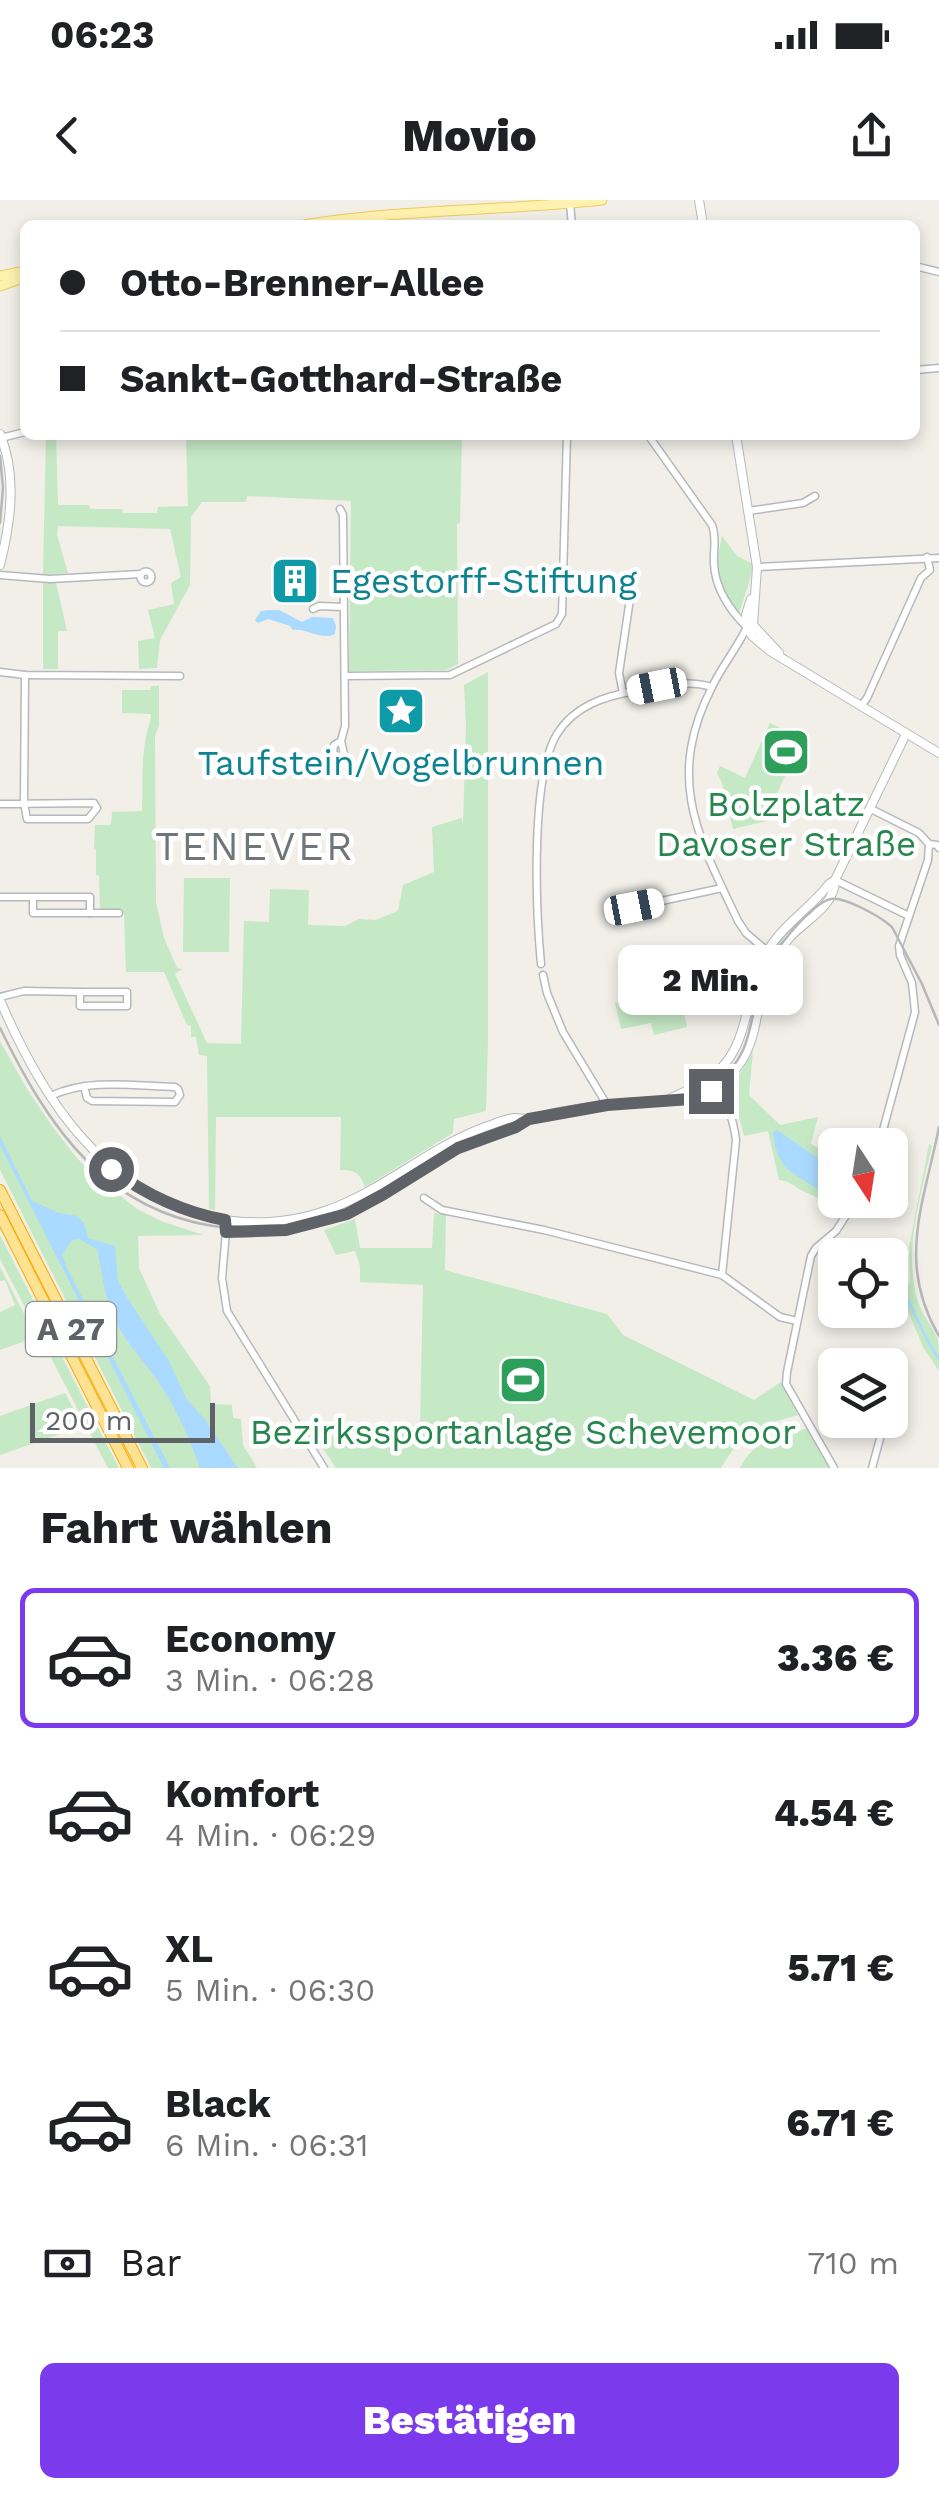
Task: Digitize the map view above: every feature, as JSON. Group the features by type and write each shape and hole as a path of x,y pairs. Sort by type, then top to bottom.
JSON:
{"highway":[{"name":"A 27","path":"0,1190 142,1468"},
{"name":"A 27","path":"0,1215 128,1468"}],"main road":[{"path":"339,220 602,200"}],"street":[{"path":"436,200 436,214"},
{"path":"570,204 572,220"},
{"path":"0,564 11,510 8,457 1,437"},
{"path":"345,676 450,675 556,624 562,614 567,440"},
{"path":"652,440 716,532 715,576 729,606 750,626"},
{"path":"737,440 757,567 756,591 745,621 752,636 770,651 939,753"},
{"path":"0,460 10,476"},
{"path":"748,511 803,503 815,496"},
{"path":"340,509 345,676 345,726 341,741"},
{"path":"861,706 921,578 930,570 927,557"},
{"path":"757,567 939,558"},
{"path":"623,693 619,673 634,572"},
{"path":"0,575 50,579 141,574"},
{"path":"313,610 318,606 342,607"},
{"path":"750,626 712,687 695,729 690,764 691,803 698,833 722,888 746,933 767,951"},
{"path":"0,672 180,676"},
{"path":"0,804 24,802 94,803 97,808 88,818 26,819 24,802 25,675"},
{"path":"541,964 541,791 548,752 557,734 576,713 605,697 678,684 712,687"},
{"path":"80,992 80,1006 127,1006 127,992 24,991 0,999 52,1096 94,1152 133,1185 182,1209 225,1220 262,1223 324,1211 356,1198 452,1141 488,1126 514,1118 669,1100 728,1078 749,1047 770,966 790,937 819,911 835,889 906,734"},
{"path":"871,809 939,848"},
{"path":"884,1128 915,1012 912,983 899,951 928,860 929,844"},
{"path":"714,1082 741,1038 754,983 767,951 836,880"},
{"path":"836,880 909,916"},
{"path":"616,908 722,888"},
{"path":"0,897 90,898 90,913"},
{"path":"33,898 33,913 119,913"},
{"path":"812,902 819,911"},
{"path":"543,976 563,1032 607,1105"},
{"path":"714,1082 734,1120 736,1140 722,1276"},
{"path":"52,1096 67,1088 84,1086 175,1087 180,1095 174,1102 92,1101 84,1086"},
{"path":"226,1232 265,1232 314,1224 361,1207 458,1148 529,1119"},
{"path":"424,1198 442,1210 544,1230 722,1276 780,1318 797,1321"},
{"path":"834,1468 786,1384 811,1256 844,1218"},
{"path":"225,1220 222,1288 226,1312 324,1468"},
{"path":"872,1468 881,1438"}],"green space":[{"path":"46,440 56,440 58,505 157,513 158,507 188,506 186,440 462,440 457,524 458,664 446,670 349,671 351,501 247,496 246,502 202,502 191,517 190,585 160,640 157,668 139,669 138,641 155,638 148,610 174,604 171,583 181,577 170,529 58,526 68,573 43,575"},
{"path":"722,536 737,556 753,564 739,613 720,577"},
{"path":"43,583 56,583 67,631 58,631 58,669 43,669"},
{"path":"488,672 486,1111 454,1119 453,1133 365,1187 356,1173 340,1170 341,1117 216,1117 215,1210 209,1209 207,1056 199,1055 196,1037 191,1037 191,1026 187,1025 164,972 126,972 124,913 100,910 95,825 111,825 112,812 142,811 143,755 151,714 122,713 122,690 150,690 151,686 159,686 159,725 155,736 156,902 164,938 177,968 182,969 175,974 207,1043 241,1044 244,921 269,922 270,889 309,890 308,925 345,926 398,911 403,885 434,872 432,827 462,818 463,827 464,685"},
{"path":"770,723 802,738 771,807 788,816 733,829 717,773 720,766 745,778"},
{"path":"184,878 230,878 229,952 183,952"},
{"path":"679,989 687,1027 654,1035 651,1023 621,1029 615,1003"},
{"path":"0,1041 52,1126 91,1172 137,1209 203,1235 138,1236 139,1268 160,1314 210,1386 211,1404 232,1405 233,1418 241,1419 243,1445 257,1468 151,1468 0,1170"},
{"path":"753,1051 749,1095 780,1125 818,1117 811,1144 818,1148 818,1198 779,1180 768,1131 744,1136 727,1088"},
{"path":"929,1144 932,1146 915,1224 912,1261 919,1304 938,1340 939,1371 923,1347 908,1311 909,1247"},
{"path":"434,1213 446,1215 445,1270 607,1314 623,1335 754,1400 781,1382 798,1415 752,1431 721,1468 336,1468 318,1436 364,1436 364,1425 420,1426 423,1285 360,1282 355,1251 336,1255 324,1230 355,1219 360,1248 432,1248"},
{"path":"0,1235 119,1468 108,1468 0,1259"},
{"path":"0,1267 36,1337 0,1350 0,1312 15,1305 5,1280 0,1281"},
{"path":"65,1393 83,1426 0,1455 0,1416"},
{"path":"806,1428 829,1468 740,1468 760,1445"}],"water":[{"path":"279,610 302,622 312,617 333,618 335,634 319,635 293,630 268,619 258,623 255,620 261,611"},
{"path":"777,1130 818,1158 818,1190 783,1163 773,1133"},
{"path":"0,1136 32,1201 77,1216 84,1223 88,1238 115,1246 118,1281 169,1361 186,1398 238,1468 200,1468 169,1398 114,1318 97,1249 79,1239 72,1240 62,1255 66,1266 170,1468 164,1468 0,1145"}],"waterway":[{"path":"908,1301 939,1359"}],"tram line":[{"path":"0,456 0,523"},
{"path":"0,1028 49,1115 87,1161 115,1185 179,1218 248,1229 283,1227 353,1207 456,1147 507,1127 576,1111 675,1100 702,1091 738,1060 759,986 776,952 803,918 831,899 854,904 892,927 939,1025"},
{"path":"939,1127 921,1207 916,1258 926,1309 939,1336"}],"place":[{"name":"Egestorff-Stiftung","path":"295,581"},
{"name":"Taufstein/Vogelbrunnen","path":"401,711"},
{"name":"Bolzplatz Davoser Straße","path":"786,752"},
{"name":"Bezirkssportanlage Schevemoor","path":"523,1380"}],"district":[{"name":"TENEVER","path":"255,846"}],"route":[{"path":"111,1169 164,1202 225,1220 226,1232 286,1230 351,1212 458,1148 529,1119 581,1108 690,1099 711,1091"}]}
